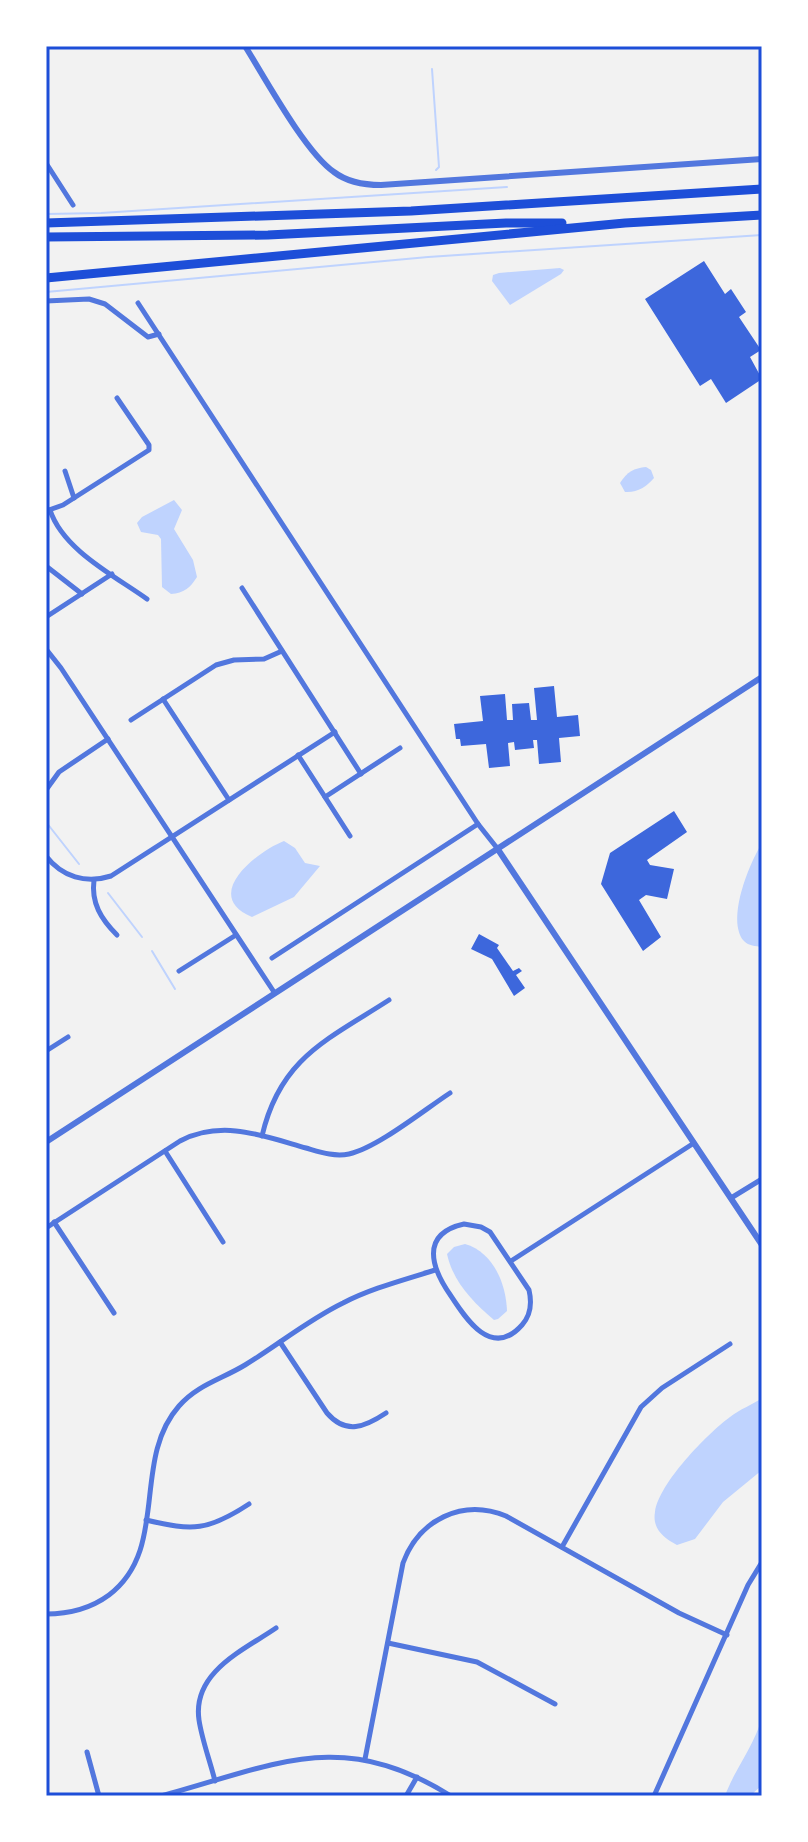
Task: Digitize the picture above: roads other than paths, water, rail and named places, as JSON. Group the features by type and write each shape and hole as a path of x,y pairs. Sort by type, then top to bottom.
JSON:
{"highway":[{"path":"46,223 411,211 762,189"},
{"path":"46,278 625,223 762,215"},
{"path":"46,237 268,235 506,223 625,223"}],"street":[{"path":"245,46 316,156 334,173 351,181 381,185 762,159"},
{"path":"46,163 73,205"},
{"path":"46,301 97,300 148,337 159,334"},
{"path":"138,303 478,824 762,1245"},
{"path":"117,398 149,445 149,450 48,511 66,540 147,599"},
{"path":"65,471 74,498"},
{"path":"46,566 82,594"},
{"path":"46,617 112,574"},
{"path":"242,588 361,774"},
{"path":"46,649 274,992"},
{"path":"131,720 219,664 264,659 282,651"},
{"path":"46,1142 762,677"},
{"path":"163,699 229,800"},
{"path":"46,856 66,874 78,878 94,880 116,874 335,732"},
{"path":"46,790 59,772 108,739"},
{"path":"325,797 400,748"},
{"path":"298,755 350,836"},
{"path":"272,958 478,824"},
{"path":"94,880 100,915 117,935"},
{"path":"179,971 236,935"},
{"path":"262,1136 278,1090 300,1061 389,1000"},
{"path":"46,1051 68,1037"},
{"path":"46,1228 188,1137 212,1130 233,1129 320,1152 349,1153 367,1147 450,1093"},
{"path":"511,1261 694,1143"},
{"path":"165,1151 223,1242"},
{"path":"731,1198 762,1179"},
{"path":"54,1222 114,1313"},
{"path":"464,1224 481,1227 490,1232 528,1287 530,1312 515,1331 501,1336 487,1336 474,1329 435,1270 433,1254 440,1238 450,1229 464,1224"},
{"path":"46,1614 86,1608 116,1589 128,1575 138,1557 157,1446 170,1416 195,1391 236,1370 343,1303 435,1270"},
{"path":"280,1342 327,1413 337,1423 361,1427 386,1413"},
{"path":"562,1547 641,1407 657,1392 730,1344"},
{"path":"146,1520 198,1528 222,1521 249,1504"},
{"path":"365,1759 405,1556 418,1535 437,1519 468,1510 496,1512 679,1613 727,1635"},
{"path":"654,1796 748,1585 762,1562"},
{"path":"215,1781 199,1720 203,1688 221,1665 276,1628"},
{"path":"388,1643 468,1658 555,1704"},
{"path":"87,1752 99,1796"},
{"path":"161,1796 310,1757 336,1756 387,1764 451,1796"},
{"path":"406,1796 417,1777"}],"water":[{"path":"564,270 561,274 510,305 492,281 493,275 499,273"},
{"path":"646,467 654,478 641,489 625,492 620,483 623,479 631,471"},
{"path":"174,500 182,510 174,529 193,560 197,577 186,589 171,594 162,587 161,539 158,535 141,532 137,523 142,517"},
{"path":"284,841 295,848 305,863 320,866 294,897 252,917 238,908 232,898 232,887 248,864"},
{"path":"762,843 762,947 744,941 737,920 741,892"},
{"path":"465,1244 490,1261 501,1280 507,1311 498,1319 494,1320 479,1306 454,1274 447,1254 454,1247"},
{"path":"762,1398 762,1470 723,1502 695,1539 677,1545 672,1542 655,1523 658,1500 665,1487 709,1435 734,1414"},
{"path":"762,1714 762,1785 750,1796 725,1796 756,1734"}],"waterway":[{"path":"432,69 439,167 436,170"},
{"path":"46,214 507,187"},
{"path":"46,292 428,257 762,235"},
{"path":"46,822 79,864"},
{"path":"108,893 142,937"},
{"path":"152,951 175,989"}]}
